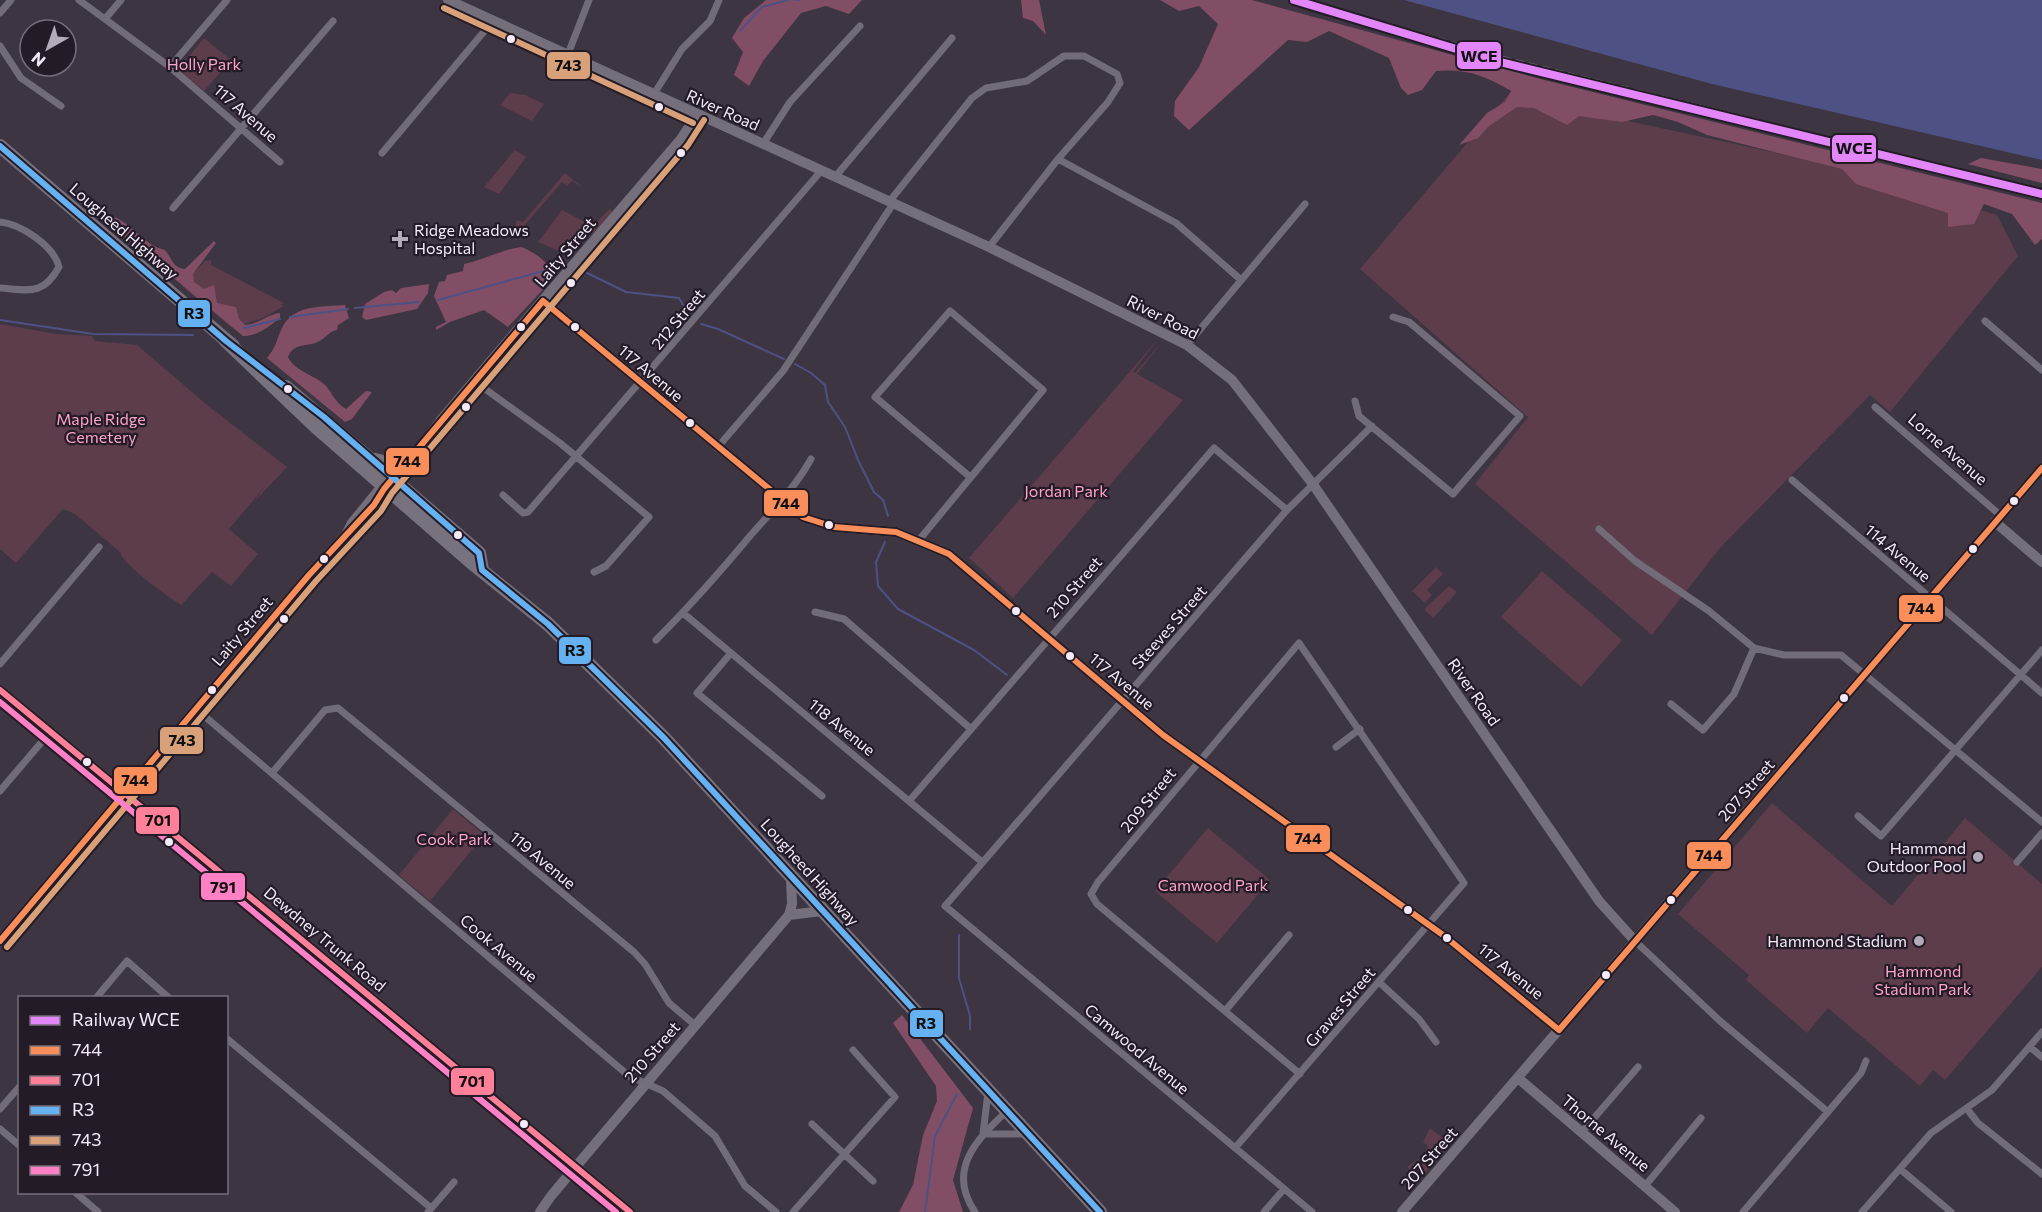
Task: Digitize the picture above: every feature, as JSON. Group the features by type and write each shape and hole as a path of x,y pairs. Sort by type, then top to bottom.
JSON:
{"highway":[{"name":"Lougheed Highway","path":"0,146 226,340 324,417 372,459 388,485"},
{"name":"Lougheed Highway","path":"226,340 316,427 388,485 479,553 482,570 548,624 664,738 1100,1212"},
{"path":"372,459 390,464 413,456"}],"street":[{"path":"0,13 11,0"},
{"name":"117 Avenue","path":"79,0 170,68 280,162"},
{"path":"105,19 121,0"},
{"path":"170,68 227,0"},
{"name":"River Road","path":"448,0 989,247 1187,345 1232,380 1312,483 1599,901 1635,941"},
{"path":"568,54 589,0"},
{"path":"654,94 682,49 710,21 719,0"},
{"path":"382,153 487,28 491,20"},
{"path":"173,208 333,21"},
{"path":"763,144 790,102 860,26"},
{"path":"835,177 952,38"},
{"path":"0,46 21,78 61,106"},
{"path":"717,448 783,371 891,203 972,98 986,88 1027,81 1064,56 1084,56 1117,74 1120,83 1108,102 1058,159 989,247"},
{"name":"Laity Street","path":"0,940 346,535 356,529 388,485 681,139 697,115"},
{"path":"1058,159 1176,223 1240,279"},
{"name":"212 Street","path":"503,495 526,513 821,171"},
{"path":"1187,345 1305,204"},
{"path":"0,222 27,232 56,258 58,267 44,288 0,288"},
{"name":"117 Avenue","path":"543,301 803,518 819,524 896,532 919,540 957,560 1122,702 1198,761 1478,962 1559,1030"},
{"path":"919,540 969,476 1043,390 950,311 875,398 969,476"},
{"path":"1355,401 1359,416 1453,494 1520,416 1409,322 1393,317"},
{"path":"1985,321 2042,370"},
{"path":"474,381 576,456 649,516 606,566 594,572"},
{"name":"Lorne Avenue","path":"1875,407 1998,518 2042,562"},
{"name":"Steeves Street","path":"945,906 1287,510 1372,426"},
{"name":"210 Street","path":"910,800 1214,448 1287,510"},
{"path":"656,640 683,613 781,500 811,459"},
{"name":"207 Street","path":"1402,1212 2042,468"},
{"name":"114 Avenue","path":"1792,480 2042,693"},
{"path":"1599,529 1635,561 1709,611 1754,648 1784,655 1838,654 1866,674 2042,822"},
{"path":"0,664 99,547"},
{"path":"815,612 844,619 971,729"},
{"name":"118 Avenue","path":"683,613 982,862"},
{"name":"209 Street","path":"1225,1011 1097,904 1091,894 1098,882 1198,761 1299,643 1360,729"},
{"path":"1671,704 1703,730 1734,694 1754,648"},
{"path":"1858,816 1881,836 2042,650"},
{"path":"731,653 697,693 822,796"},
{"name":"Dewdney Trunk Road","path":"0,690 630,1212"},
{"name":"119 Avenue","path":"272,773 325,710 332,707 342,711 634,952 645,964 669,1003 695,1025"},
{"name":"Cook Avenue","path":"196,709 629,1076 663,1091 715,1136 745,1186 776,1212"},
{"path":"1336,747 1360,729"},
{"name":"Graves Street","path":"1235,1148 1464,883 1360,729"},
{"path":"0,791 51,731"},
{"path":"2017,862 2042,833"},
{"path":"791,877 792,904 789,915 822,910"},
{"name":"Camwood Avenue","path":"945,906 1312,1212"},
{"name":"210 Street","path":"540,1212 645,1083 789,915"},
{"path":"1289,935 1225,1011 1300,1074"},
{"path":"1635,941 1720,1021 1828,1112"},
{"path":"98,996 127,961 167,996"},
{"path":"1379,982 1419,1019 1436,1042"},
{"path":"1862,1212 1931,1133 1992,1090 2042,1032"},
{"path":"228,1040 429,1210 454,1182"},
{"path":"2030,1047 2042,1057"},
{"path":"793,1212 846,1155 895,1097 853,1050"},
{"path":"1743,1212 1861,1073 1866,1060"},
{"path":"1582,1132 1638,1067"},
{"name":"Thorne Avenue","path":"1518,1078 1676,1212"},
{"path":"0,1108 18,1088"},
{"path":"983,1134 988,1091"},
{"path":"1967,1109 1978,1123 2042,1174"},
{"path":"975,1212 969,1202 963,1177 965,1163 983,1134 1007,1111"},
{"path":"1645,1186 1701,1118"},
{"path":"812,1124 873,1181"},
{"path":"0,1130 18,1144"},
{"path":"983,1134 1028,1134"},
{"path":"1900,1169 1951,1212"},
{"path":"1264,1212 1284,1189"},
{"path":"77,1194 98,1212"}],"green space":[{"name":"Holly Park","path":"204,38 231,60 204,91 178,69"},
{"path":"510,93 525,95 544,104 532,121 500,105"},
{"path":"1508,95 1841,167 1997,215 2018,256 1890,412 1870,395 1720,548 1652,635 1475,484 1528,417 1360,269"},
{"path":"515,150 526,157 499,194 484,187"},
{"path":"565,173 583,188 572,181 567,186 562,182 524,226 528,229 525,233 516,232 514,228 517,220 523,222"},
{"path":"610,208 613,214 592,234 589,232 569,255 538,242 562,210 593,226"},
{"path":"211,260 211,265 284,303 281,305 284,306 263,318 232,328 182,286 205,261"},
{"name":"Maple Ridge Cemetery","path":"0,324 56,334 92,336 95,341 137,345 206,404 287,467 252,504 267,484 229,529 258,554 231,586 212,572 181,605 137,572 120,552 75,514 63,509 16,563 0,549"},
{"name":"Jordan Park","path":"1158,339 1133,372 1135,373 1163,341 1137,374 1183,400 1013,598 969,558"},
{"path":"1436,567 1443,574 1427,590 1432,595 1425,603 1412,591"},
{"path":"1542,571 1622,640 1581,687 1501,617"},
{"path":"1449,586 1457,592 1433,618 1424,609"},
{"name":"Hammond Stadium Park","path":"1772,803 1892,906 1965,818 2042,884 2042,967 1945,1080 1933,1070 1920,1086 1828,1008 1807,1033 1746,980 1749,975 1678,914"},
{"name":"Cook Park","path":"453,809 484,835 430,901 399,875"},
{"name":"Camwood Park","path":"1208,828 1270,880 1217,943 1155,891"},
{"path":"1430,1128 1450,1144 1421,1178 1407,1167 1423,1156 1428,1146 1423,1142"}],"shaded area":[{"path":"766,0 862,0 849,14 826,6 801,13 763,61 749,86 734,75 743,52 732,38 744,18"},
{"path":"1021,0 1039,0 1046,35 1033,21 1023,18"},
{"path":"1160,0 1252,0 1544,80 2042,203 2042,239 2035,245 2012,214 1984,204 1974,224 1948,227 1948,213 1856,184 1842,169 1707,135 1678,122 1653,115 1622,122 1579,116 1567,125 1534,108 1517,107 1489,126 1478,138 1459,145 1487,113 1505,102 1511,91 1475,74 1447,70 1436,71 1422,90 1408,95 1401,88 1389,58 1329,31 1307,42 1288,40 1189,130 1174,116 1175,101 1199,67 1218,24 1199,6 1179,11"},
{"path":"1981,158 2042,169 2042,183 1968,164"},
{"path":"108,215 123,222 150,243 165,250 175,265 185,269 214,241 216,243 193,274 194,282 204,289 214,285 217,303 236,307 239,319 245,325 280,313 280,318 258,333 243,336 103,219"},
{"path":"521,247 540,258 553,274 548,284 508,327 484,310 450,322 436,330 436,327 446,322 434,296 439,282 445,281 447,275 463,271 464,264"},
{"path":"429,284 428,293 417,309 366,320 362,317 365,304 384,292 392,290 396,293 401,288"},
{"path":"345,305 349,318 338,325 337,330 317,342 294,349 288,357 296,366 323,383 337,402 346,409 366,391 372,392 352,419 345,422 267,358 275,347 282,328 293,315 309,308"},
{"path":"902,1015 973,1108 953,1180 963,1212 899,1212 913,1185 923,1135 937,1101 936,1086 893,1023"}],"water":[{"path":"1404,0 2042,0 2042,160 1712,84"}],"waterway":[{"path":"740,31 762,7 788,0"},
{"path":"794,0 800,0"},
{"path":"438,300 551,269"},
{"path":"581,270 626,292 679,298 687,311"},
{"path":"355,308 419,302"},
{"path":"290,317 348,309"},
{"path":"244,328 280,319"},
{"path":"0,320 93,334 193,335"},
{"path":"701,324 718,329 784,359"},
{"path":"795,364 811,373 825,385 828,402 845,427 858,460 874,492 883,500 888,516"},
{"path":"885,542 876,562 878,586 898,609 974,650 1007,675"},
{"path":"959,935 959,978 970,1016 970,1029"},
{"path":"925,1212 935,1136 957,1094"}],"railway":[{"path":"1308,0 1499,56 2042,190"}],"rail line":[{"name":"WCE","path":"1294,0 1496,61 2042,194"}],"transit line":[{"name":"743","path":"444,8 693,123"},
{"name":"743","path":"7,947 316,581 381,511 392,493 688,145 704,120"},
{"name":"R3","path":"0,146 226,341 324,417 479,553 482,570 548,624 664,738 1100,1212"},
{"name":"744","path":"543,301 803,517 834,527 896,532 949,554 1163,735 1443,935 1559,1030"},
{"name":"744","path":"0,941 309,575 374,505 384,489 543,301"},
{"name":"744","path":"1559,1030 2042,468"},
{"name":"701","path":"0,690 630,1212"},
{"name":"791","path":"0,702 616,1212"}],"place":[{"name":"Ridge Meadows Hospital","path":"400,239"},
{"name":"Hammond Outdoor Pool","path":"1978,857"},
{"name":"Hammond Stadium","path":"1919,941"}]}
